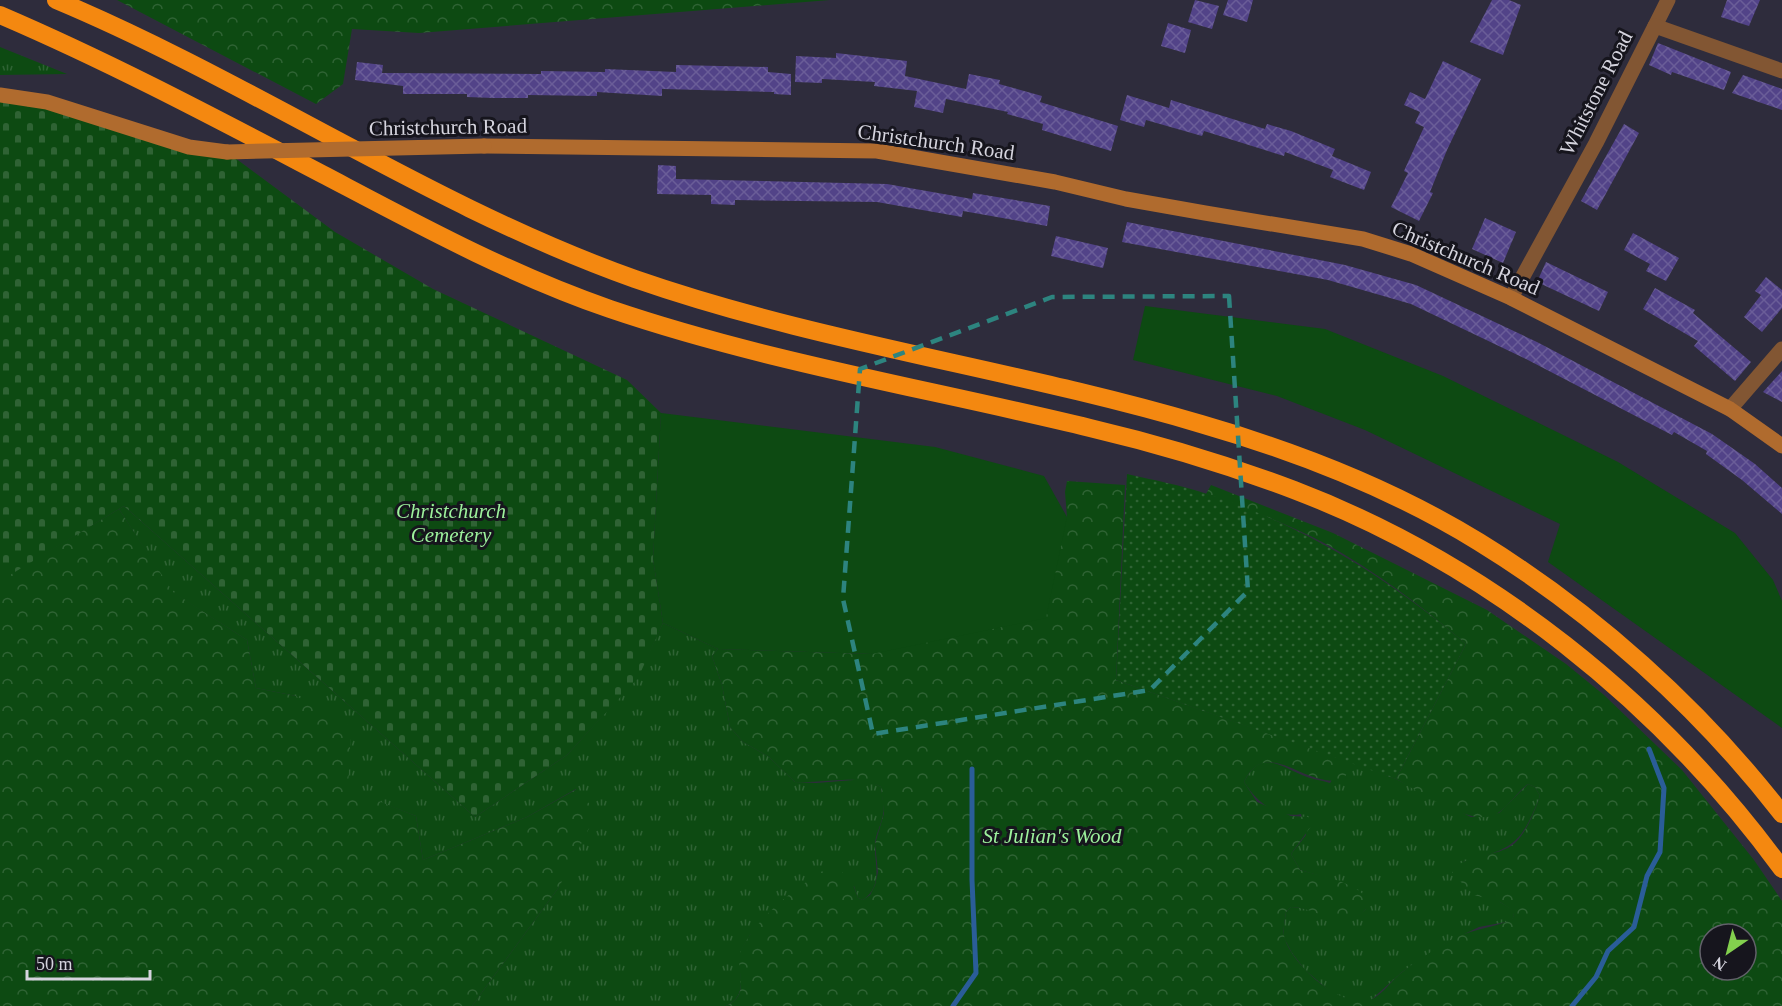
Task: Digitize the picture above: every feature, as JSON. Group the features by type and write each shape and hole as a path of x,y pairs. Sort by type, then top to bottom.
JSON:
{"highway":[{"path":"56,0 192,64 454,202 560,251 640,281 794,325 1204,424 1323,464 1404,501 1479,542 1549,590 1614,642 1693,713 1782,814"},
{"path":"0,15 81,50 165,92 506,269 606,308 705,339 1104,432 1294,490 1372,525 1456,569 1524,614 1603,675 1665,734 1711,783 1782,869"}],"street":[{"path":"1655,26 1668,0"},
{"name":"Whitstone Road","path":"1511,298 1596,143 1655,26 1782,71"},
{"name":"Christchurch Road","path":"0,94 47,102 189,147 227,152 484,146 877,151 1055,182 1126,199 1364,239 1411,254 1511,298 1730,409 1782,446"},
{"path":"1730,409 1782,349"}],"highlighted area":[{"path":"1229,296 1248,591 1150,690 873,734 843,599 860,369 1052,297"}],"green space":[{"path":"117,0 830,0 419,33 352,29 343,84 316,104"},
{"path":"0,47 67,74 0,75"},
{"name":"Christchurch Cemetery","path":"0,95 227,152 335,232 433,289 627,380 661,413 653,559 663,623 638,678 567,755 475,817 124,506 0,581"},
{"path":"1145,306 1325,329 1443,376 1618,462 1735,533 1773,580 1782,601 1782,728 1548,562 1560,524 1365,430 1277,396 1133,360"},
{"path":"661,413 935,447 1044,476 1067,517 1046,618 872,654 718,649 663,623 653,559"},
{"path":"1127,474 1207,494 1277,521 1311,538 1376,576 1466,644 1396,779 1116,680"},
{"name":"St Julian's Wood","path":"1067,481 1125,485 1116,680 1344,760 1347,774 1342,780 1313,777 1287,766 1264,763 1253,769 1244,782 1257,802 1291,816 1308,817 1312,825 1291,854 1300,870 1342,882 1363,894 1367,901 1366,909 1362,913 1345,919 1331,918 1291,907 1286,912 1285,939 1297,960 1318,982 1343,997 1355,1001 1367,1001 1381,993 1406,969 1447,942 1463,934 1511,920 1514,916 1512,910 1500,902 1474,895 1452,873 1463,862 1500,851 1515,843 1527,827 1540,796 1535,787 1528,784 1498,813 1488,817 1475,817 1432,800 1396,779 1466,644 1362,565 1296,529 1206,494 1211,485 1333,533 1487,610 1566,664 1604,695 1682,770 1754,860 1782,901 1782,1006 726,1006 734,1001 741,987 739,964 742,948 759,924 791,893 827,868 840,871 848,877 858,898 863,900 870,895 878,872 875,844 884,813 881,787 850,780 795,782 769,757 743,742 730,727 722,685 712,656 718,649 872,654 1067,517 1065,492"},
{"path":"124,506 475,817 567,755 637,678 663,623 718,649 712,656 722,685 730,727 743,742 769,757 795,782 816,783 866,779 881,787 884,812 875,843 876,881 874,888 863,900 858,898 854,886 750,935 741,953 741,983 738,996 726,1006 472,1006 559,887 576,789 527,817 423,860 416,816 348,790 296,696 256,688 247,640 172,592 119,509"},
{"path":"119,509 173,592 247,640 256,688 296,696 351,727 348,789 416,816 423,860 527,817 577,789 597,813 559,887 472,1006 0,1006 0,580"},
{"path":"1336,756 1396,779 1471,817 1499,813 1528,784 1535,787 1540,796 1527,825 1513,842 1493,853 1463,862 1500,902 1513,910 1514,916 1511,921 1479,927 1446,943 1402,972 1370,1001 1356,1003 1332,993 1305,970 1284,938 1284,925 1286,912 1291,907 1340,917 1358,915 1366,909 1331,879 1300,870 1291,854 1306,835 1301,814 1283,814 1275,811 1254,796 1244,782 1256,766 1270,762 1330,783 1344,760"}],"building":[{"path":"1195,0 1219,6 1212,29 1188,22"},
{"path":"1228,0 1253,0 1247,22 1223,15"},
{"path":"1492,0 1509,0 1521,5 1503,55 1470,42"},
{"path":"1727,0 1760,0 1749,26 1721,17"},
{"path":"1168,23 1191,30 1185,53 1161,46"},
{"path":"1658,43 1731,72 1724,90 1672,72 1671,75 1649,65"},
{"path":"836,53 907,61 905,76 966,89 969,74 1000,80 999,84 1042,96 1040,102 1118,126 1111,151 1042,130 1043,124 1007,114 1008,112 946,99 943,113 914,107 917,91 874,86 875,82 822,79 822,83 795,82 796,56 836,58"},
{"path":"1443,61 1481,79 1447,150 1430,192 1433,193 1419,221 1391,207 1408,173 1404,171 1424,127 1415,123 1420,112 1404,105 1410,92 1425,99"},
{"path":"357,62 383,65 382,73 541,74 541,71 605,72 605,69 676,72 676,65 768,67 768,72 791,74 791,95 774,94 774,92 662,89 662,96 597,92 597,96 528,95 528,98 467,97 467,94 403,94 403,86 355,80"},
{"path":"1743,75 1782,89 1782,110 1732,93"},
{"path":"1127,95 1169,108 1171,100 1265,129 1267,124 1291,131 1335,149 1332,156 1371,172 1364,190 1330,177 1333,170 1285,152 1284,156 1204,131 1202,136 1146,120 1144,127 1120,120"},
{"path":"1624,124 1639,133 1597,210 1581,201"},
{"path":"658,165 676,166 676,179 887,184 972,199 973,193 1050,206 1047,226 963,211 962,217 877,202 735,200 735,205 711,204 711,195 657,194"},
{"path":"1485,218 1516,232 1503,263 1472,249"},
{"path":"1127,222 1345,265 1416,285 1537,342 1712,434 1755,464 1782,488 1782,514 1742,480 1706,454 1707,451 1674,432 1672,435 1526,359 1411,304 1328,280 1122,242"},
{"path":"1633,233 1679,258 1666,281 1646,271 1650,264 1624,250"},
{"path":"1056,236 1108,248 1103,268 1051,256"},
{"path":"1546,262 1608,292 1599,311 1537,282"},
{"path":"1766,277 1782,290 1782,308 1762,332 1744,317 1761,295 1755,291"},
{"path":"1655,288 1695,310 1693,313 1751,362 1735,381 1694,346 1698,341 1643,309"},
{"path":"1782,371 1782,402 1763,392"}],"waterway":[{"path":"1572,1006 1596,977 1608,951 1634,927 1647,876 1660,852 1664,788 1649,749"},
{"path":"953,1006 976,973 972,880 972,769"}]}
